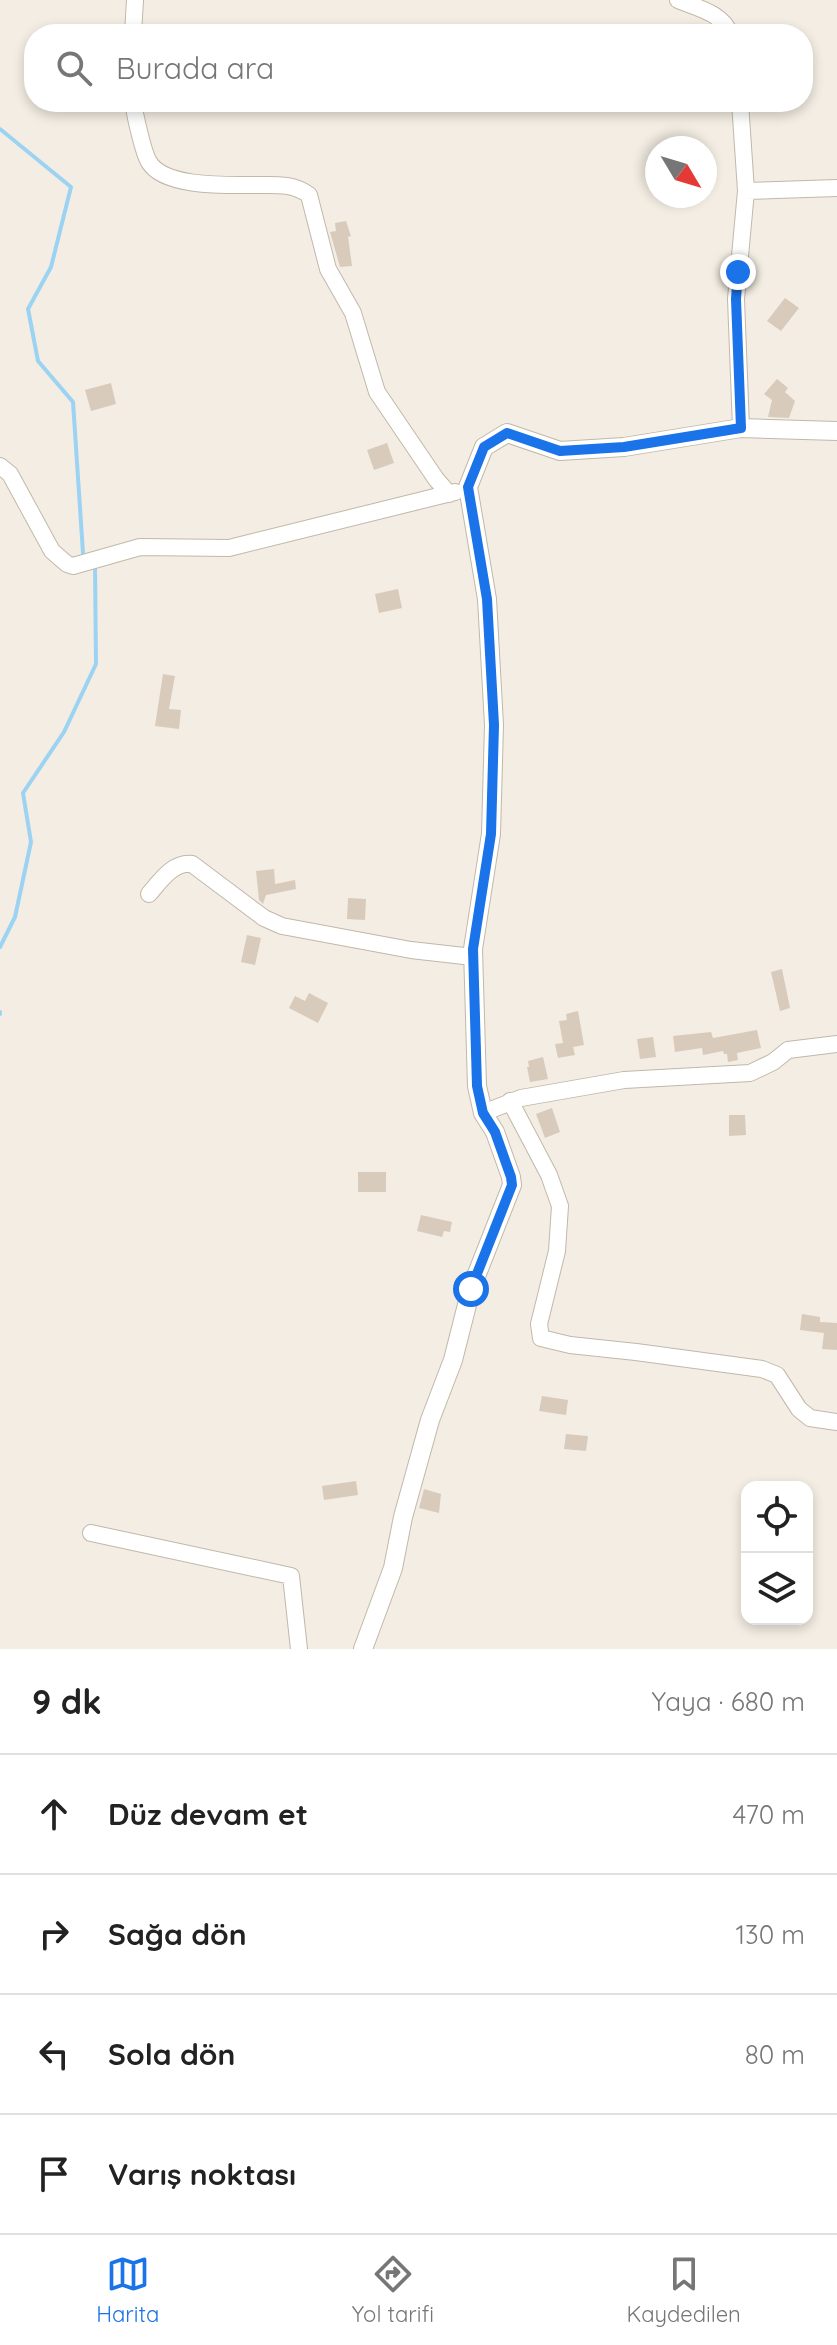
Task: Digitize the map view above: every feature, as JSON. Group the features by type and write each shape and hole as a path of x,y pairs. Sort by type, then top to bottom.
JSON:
{"street":[{"path":"134,24 135,0"},
{"path":"678,0 714,14 726,24"},
{"path":"136,112 149,162 159,173 184,181 219,186 284,185 297,187 309,195 328,269 353,313 377,392 449,494"},
{"path":"741,112 746,191 736,299 741,428"},
{"path":"746,191 837,188"},
{"path":"363,1649 393,1568 430,1420 453,1360 471,1289 512,1185 495,1132 483,1113 477,1086 473,957 491,834 494,725 487,599 468,487 484,447 507,433 560,451 624,447 741,428 837,431"},
{"path":"0,466 10,474 52,551 73,566 140,547 229,548 468,487"},
{"path":"149,894 169,872 182,864 192,864 264,918 282,926 411,950 473,957"},
{"path":"483,1113 510,1101 624,1080 750,1073 773,1062 788,1050 837,1044"},
{"path":"510,1101 549,1175 560,1206 557,1251 539,1324 541,1338 570,1345 762,1369 777,1375 799,1409 810,1418 837,1422"},
{"path":"91,1533 291,1576 299,1649"}],"building":[{"path":"346,221 351,236 348,237 352,266 340,267 330,232 336,231 335,223"},
{"path":"785,298 799,308 781,331 767,321"},
{"path":"777,379 788,388 785,392 795,401 789,418 768,417 772,400 764,394"},
{"path":"111,383 116,404 91,411 85,390"},
{"path":"387,443 394,463 374,470 367,450"},
{"path":"398,589 402,608 379,613 375,594"},
{"path":"163,674 175,676 169,709 181,710 179,729 155,726"},
{"path":"274,869 275,884 295,880 296,889 266,895 263,904 259,900 256,871"},
{"path":"348,898 366,899 365,920 347,919"},
{"path":"247,935 261,938 255,965 241,962"},
{"path":"782,969 790,1008 780,1011 771,972"},
{"path":"309,993 328,1003 318,1023 289,1008 295,996 305,1001"},
{"path":"578,1011 584,1045 573,1047 575,1055 558,1058 555,1044 563,1043 559,1021 567,1020 566,1014"},
{"path":"757,1030 761,1048 737,1053 738,1060 728,1062 727,1054 723,1051 703,1055 702,1048 675,1052 673,1036 711,1032 713,1038"},
{"path":"653,1037 656,1057 640,1059 637,1039"},
{"path":"543,1057 548,1079 530,1082 528,1061"},
{"path":"552,1108 560,1132 545,1138 536,1114"},
{"path":"729,1115 745,1115 746,1135 729,1136"},
{"path":"358,1172 386,1172 386,1192 358,1192"},
{"path":"421,1215 452,1222 450,1232 444,1231 442,1237 417,1231"},
{"path":"802,1314 820,1317 820,1322 837,1323 837,1350 822,1349 824,1333 800,1330"},
{"path":"542,1396 568,1400 566,1415 539,1411"},
{"path":"566,1434 588,1436 586,1451 564,1449"},
{"path":"356,1481 358,1495 324,1500 322,1486"},
{"path":"424,1489 441,1494 439,1513 419,1508"}],"waterway":[{"path":"0,129 71,187 51,267 28,309 38,361 73,402 83,553"},
{"path":"0,947 15,917 31,842 23,793 64,732 96,664 95,565"}],"route":[{"path":"471,1289 512,1185 495,1132 483,1113 477,1086 473,949 491,834 494,725 487,599 468,487 484,447 507,433 560,451 624,447 741,428 736,299 738,272"}]}
